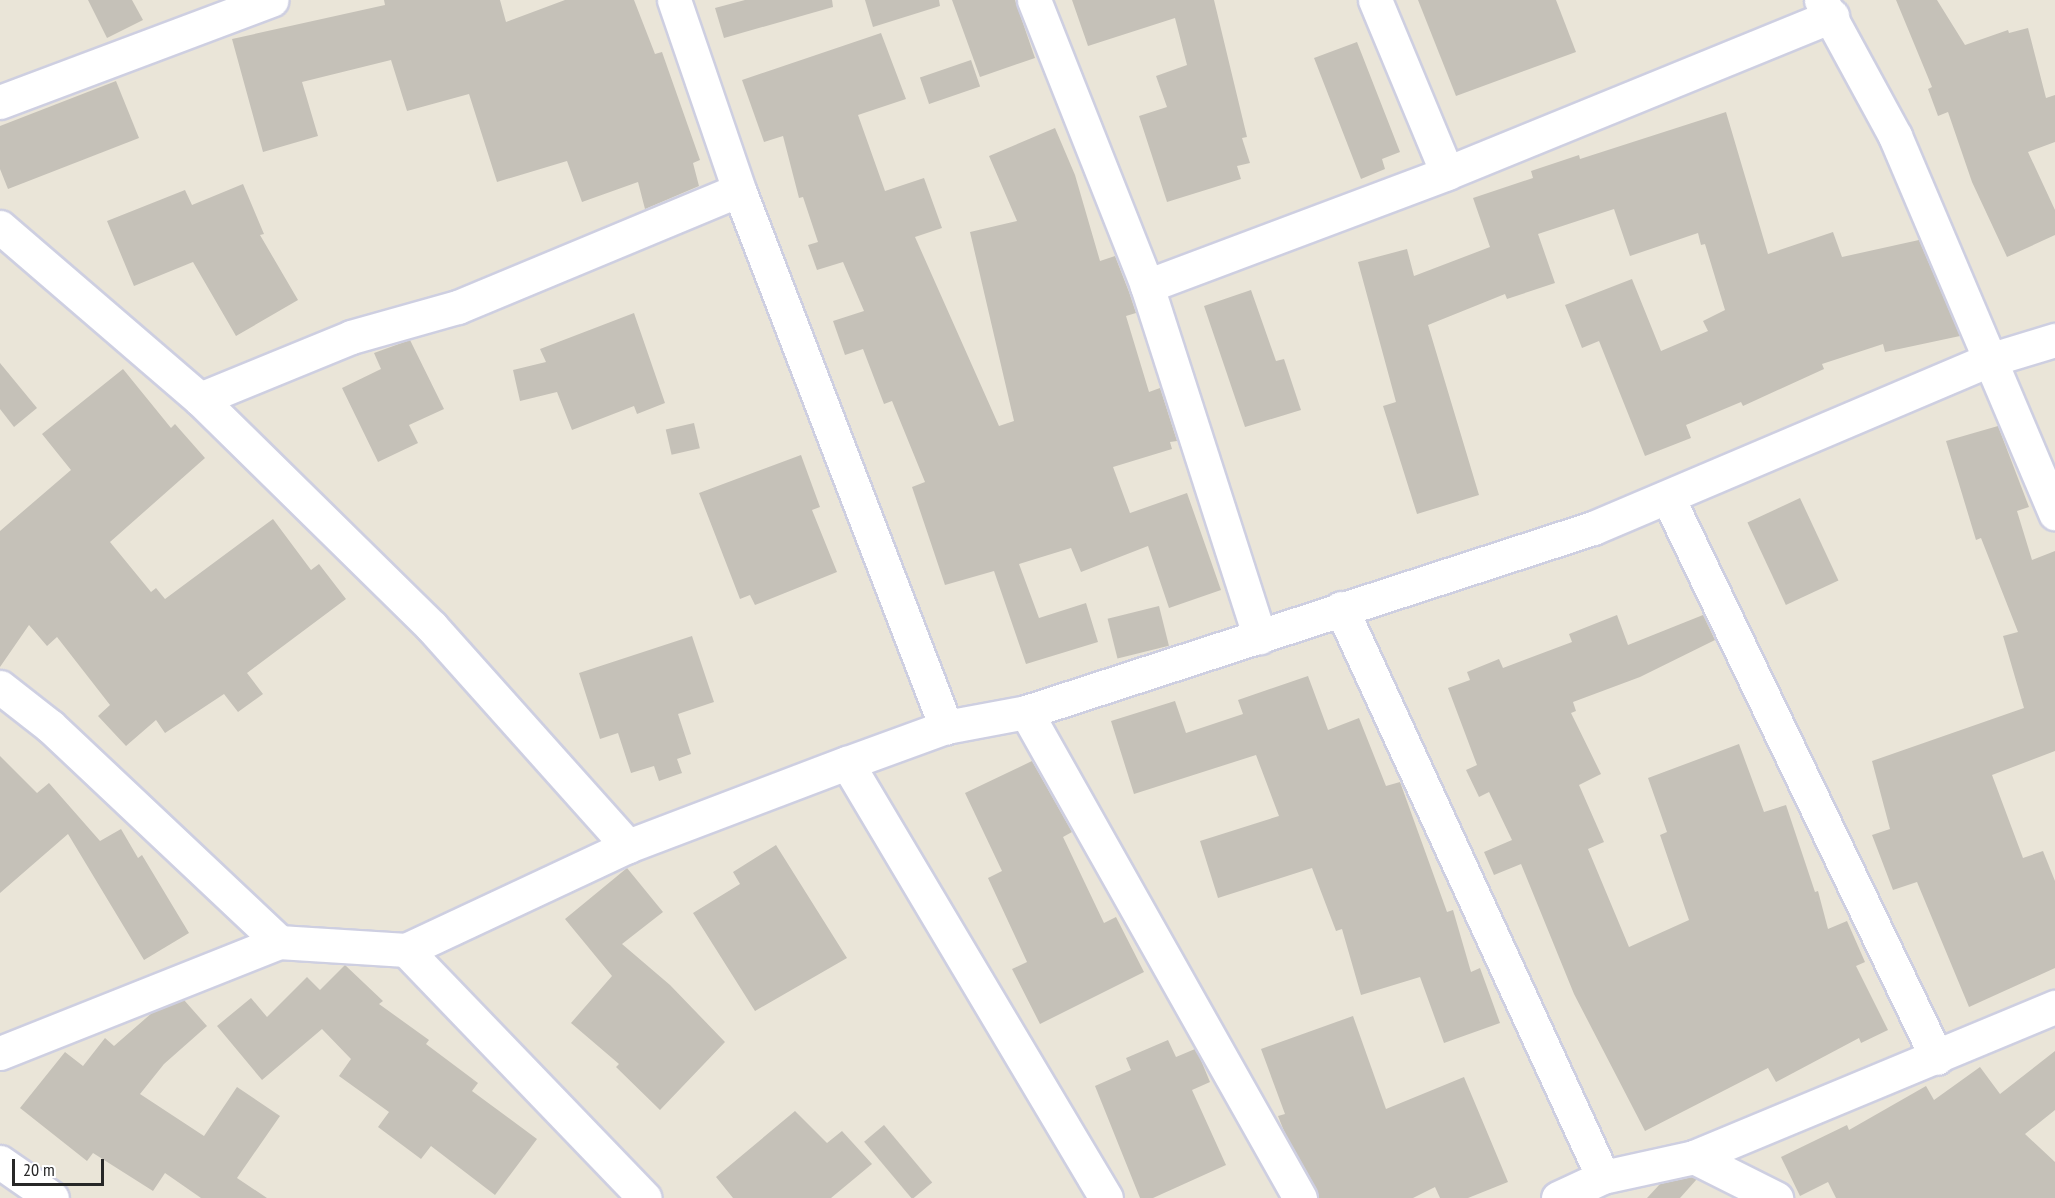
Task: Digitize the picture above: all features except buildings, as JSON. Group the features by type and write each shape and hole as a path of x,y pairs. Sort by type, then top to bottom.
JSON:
{"street":[{"path":"0,102 271,0"},
{"path":"674,0 739,190 946,728"},
{"path":"1034,0 1147,286 1260,637"},
{"path":"1375,0 1447,173"},
{"path":"1147,286 1447,173 1827,8 1895,136 2055,513"},
{"path":"200,399 351,337 458,307 739,190"},
{"path":"0,227 200,399 432,627 628,846"},
{"path":"0,1053 279,942 406,950 628,846 847,763 946,728 1026,712 1593,528 1989,360 2055,340"},
{"path":"1668,498 1937,1058"},
{"path":"1341,608 1604,1177"},
{"path":"0,687 50,726 279,942"},
{"path":"1026,712 1300,1198"},
{"path":"847,763 1106,1198"},
{"path":"406,950 645,1198"},
{"path":"1558,1198 1604,1177 1694,1157 1937,1058 2055,1007"},
{"path":"1694,1157 1776,1198"},
{"path":"0,1162 52,1198"}]}
